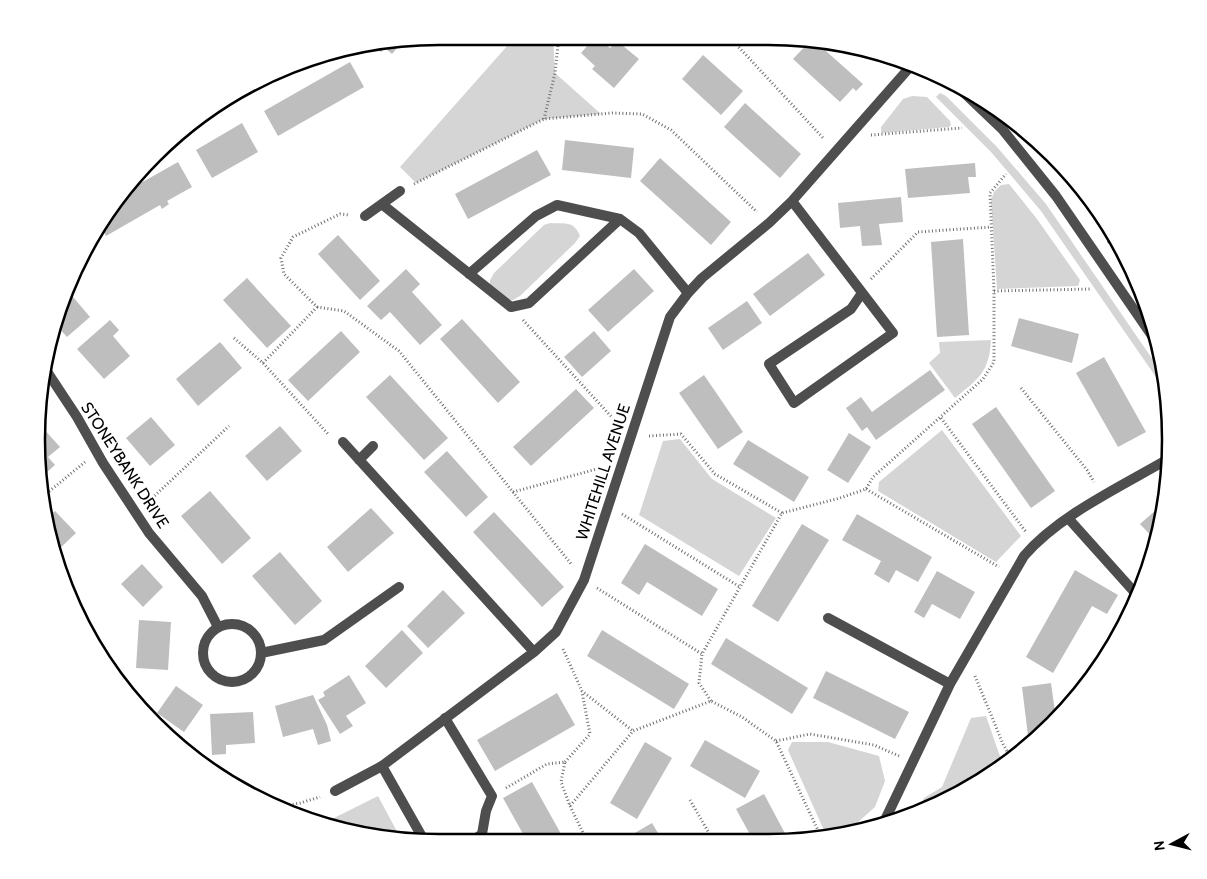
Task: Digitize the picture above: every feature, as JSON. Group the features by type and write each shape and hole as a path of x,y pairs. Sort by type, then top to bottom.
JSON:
{"street":[{"name":"WHITEHILL AVENUE","path":"335,792 382,766 534,652 556,632 584,580 670,317 702,278 769,223 792,201 907,71"},
{"path":"977,105 1003,130 1056,196 1145,326"},
{"path":"365,216 383,205 400,191"},
{"path":"792,201 893,333 794,403 769,364 851,309 862,293"},
{"path":"383,205 510,307 529,303 620,218"},
{"path":"469,274 536,216 557,205 620,218 639,233 688,294"},
{"name":"STONEYBANK DRIVE","path":"50,377 136,514 149,533 202,596 218,627"},
{"path":"343,442 534,652"},
{"path":"359,460 373,446"},
{"path":"887,815 950,684 1012,575 1034,543 1068,518 1161,463"},
{"path":"1068,518 1132,589"},
{"path":"261,653 324,640 399,587"},
{"path":"828,618 950,684"},
{"path":"238,624 247,628 260,643 260,662 255,671 240,681 221,680 208,668 204,659 203,650 206,641 218,627 238,624"},
{"path":"445,718 492,796 486,811 482,834"},
{"path":"382,766 420,833"}],"path":[{"path":"544,119 555,72 558,45"},
{"path":"737,45 816,132 836,151"},
{"path":"400,191 544,119 612,113 642,114 671,130 769,223"},
{"path":"856,128 872,136 962,128"},
{"path":"818,831 776,741 742,717 711,701 699,683 702,654 782,513 840,498 866,489 873,477 983,379 994,362 994,291 990,193 1006,174"},
{"path":"365,216 340,214 292,237 281,258 284,274 317,306 344,311 399,351 584,580 702,654"},
{"path":"862,293 867,283 918,232 991,227"},
{"path":"994,291 1092,289"},
{"path":"263,363 317,306"},
{"path":"234,338 263,363 329,434 343,442"},
{"path":"1021,388 1087,470 1102,498"},
{"path":"941,418 1034,543"},
{"path":"136,514 229,426"},
{"path":"48,492 97,452"},
{"path":"513,492 623,462"},
{"path":"866,489 1012,575"},
{"path":"608,506 740,587"},
{"path":"556,632 582,691 590,734 565,762 561,782 570,806 584,834"},
{"path":"967,655 999,735 1008,752"},
{"path":"582,691 633,731"},
{"path":"570,806 633,731 711,701"},
{"path":"776,741 810,734 874,744 912,763"},
{"path":"492,796 547,764 565,762"},
{"path":"291,805 335,792"},
{"path":"690,800 710,834"}],"shaded area":[{"path":"508,45 553,45 555,73 601,114 544,119 416,183 400,167"},
{"path":"940,93 946,96 997,147 1046,204 1154,361 1157,379 1041,211 991,152 936,97"},
{"path":"912,96 927,97 950,121 951,125 949,127 881,132 881,127 903,99"},
{"path":"1009,184 1037,219 1080,280 1078,286 997,289 991,200 994,192 1001,185"},
{"path":"550,223 572,225 580,236 520,296 513,300 508,300 490,285 490,280 494,273 544,225"},
{"path":"991,340 985,368 976,380 955,398 929,363 940,353 939,342"},
{"path":"942,430 1021,536 996,562 878,491 879,482"},
{"path":"680,439 712,479 776,518 739,576 639,515 663,441"},
{"path":"986,716 1000,758 965,781 922,802 924,798 942,787 971,718"},
{"path":"792,742 828,742 879,756 885,781 875,807 856,824 824,830 788,750"},
{"path":"378,796 397,832 388,831 332,819"}],"building":[{"path":"588,45 606,45 610,48 613,45 622,45 639,59 614,88 592,69 595,66 581,53"},
{"path":"398,47 392,54 386,48"},
{"path":"804,47 824,49 863,84 856,91 853,88 840,102 793,59"},
{"path":"703,55 743,91 721,115 682,79"},
{"path":"350,62 364,87 278,136 264,111"},
{"path":"745,103 801,154 780,178 724,127"},
{"path":"242,123 258,152 212,178 196,150"},
{"path":"565,140 634,148 631,178 562,170"},
{"path":"537,150 551,175 468,219 455,194"},
{"path":"660,158 731,222 711,245 640,181"},
{"path":"178,162 192,187 167,201 169,204 162,209 160,205 106,236 104,232 111,220 139,184"},
{"path":"975,163 976,177 968,177 970,193 908,198 905,169"},
{"path":"901,197 903,222 879,224 882,245 862,246 860,226 840,228 838,203"},
{"path":"338,235 380,281 360,300 318,254"},
{"path":"963,239 969,335 937,337 931,242"},
{"path":"808,253 825,275 770,316 753,294"},
{"path":"406,269 420,284 412,292 442,325 420,345 390,312 381,320 367,306"},
{"path":"634,269 654,291 608,332 588,310"},
{"path":"247,278 291,326 267,348 223,300"},
{"path":"72,296 90,317 67,337 60,330"},
{"path":"747,301 762,323 723,350 708,328"},
{"path":"1019,318 1079,334 1072,363 1011,346"},
{"path":"462,319 520,382 498,403 440,339"},
{"path":"110,320 119,330 113,336 130,356 104,379 77,349"},
{"path":"341,331 360,352 308,401 288,380"},
{"path":"594,331 611,351 582,377 564,357"},
{"path":"220,342 242,368 198,406 176,379"},
{"path":"1104,357 1146,432 1118,447 1076,373"},
{"path":"930,370 945,390 876,440 867,427 862,431 846,408 861,397 872,412"},
{"path":"390,375 448,438 424,460 366,397"},
{"path":"704,375 743,432 718,449 679,393"},
{"path":"576,389 594,408 531,466 513,447"},
{"path":"996,407 1055,491 1031,508 972,424"},
{"path":"151,417 175,445 150,466 126,438"},
{"path":"280,426 302,451 267,481 245,456"},
{"path":"45,431 60,447 48,457 55,465 47,472"},
{"path":"849,433 871,447 848,483 827,470"},
{"path":"748,440 809,477 794,502 733,464"},
{"path":"447,451 488,497 466,517 424,472"},
{"path":"210,491 251,538 222,564 181,516"},
{"path":"371,508 394,533 348,572 327,547"},
{"path":"55,511 76,533 60,548 58,542 52,513"},
{"path":"1155,511 1150,535 1140,524"},
{"path":"494,512 564,587 542,607 473,532"},
{"path":"857,514 932,557 918,582 896,570 889,583 874,574 881,561 842,540"},
{"path":"802,524 829,540 778,622 752,606"},
{"path":"645,544 718,589 702,616 647,582 639,595 621,583"},
{"path":"280,552 322,601 295,625 252,576"},
{"path":"142,564 163,587 143,607 121,584"},
{"path":"1075,570 1118,595 1107,614 1092,606 1053,673 1026,657"},
{"path":"937,571 975,592 960,619 932,604 924,618 914,612"},
{"path":"443,590 465,613 428,648 407,626"},
{"path":"139,620 171,622 168,670 136,668"},
{"path":"402,630 423,653 386,688 365,666"},
{"path":"602,630 689,684 674,709 587,656"},
{"path":"726,638 808,688 792,714 711,664"},
{"path":"826,671 909,712 895,739 813,698"},
{"path":"349,675 366,703 346,716 353,726 340,734 318,700 325,696 323,692"},
{"path":"1051,683 1055,709 1028,736 1022,687"},
{"path":"176,686 203,705 184,732 157,713"},
{"path":"557,693 575,725 495,771 477,740"},
{"path":"313,695 327,725 331,741 318,745 313,729 283,737 275,706"},
{"path":"253,712 255,743 226,745 226,754 212,755 210,714"},
{"path":"705,740 760,771 745,798 690,766"},
{"path":"645,742 672,758 637,819 610,803"},
{"path":"532,782 561,834 523,834 503,798"},
{"path":"764,794 785,833 750,834 736,809"},
{"path":"652,823 658,834 633,834"}]}
